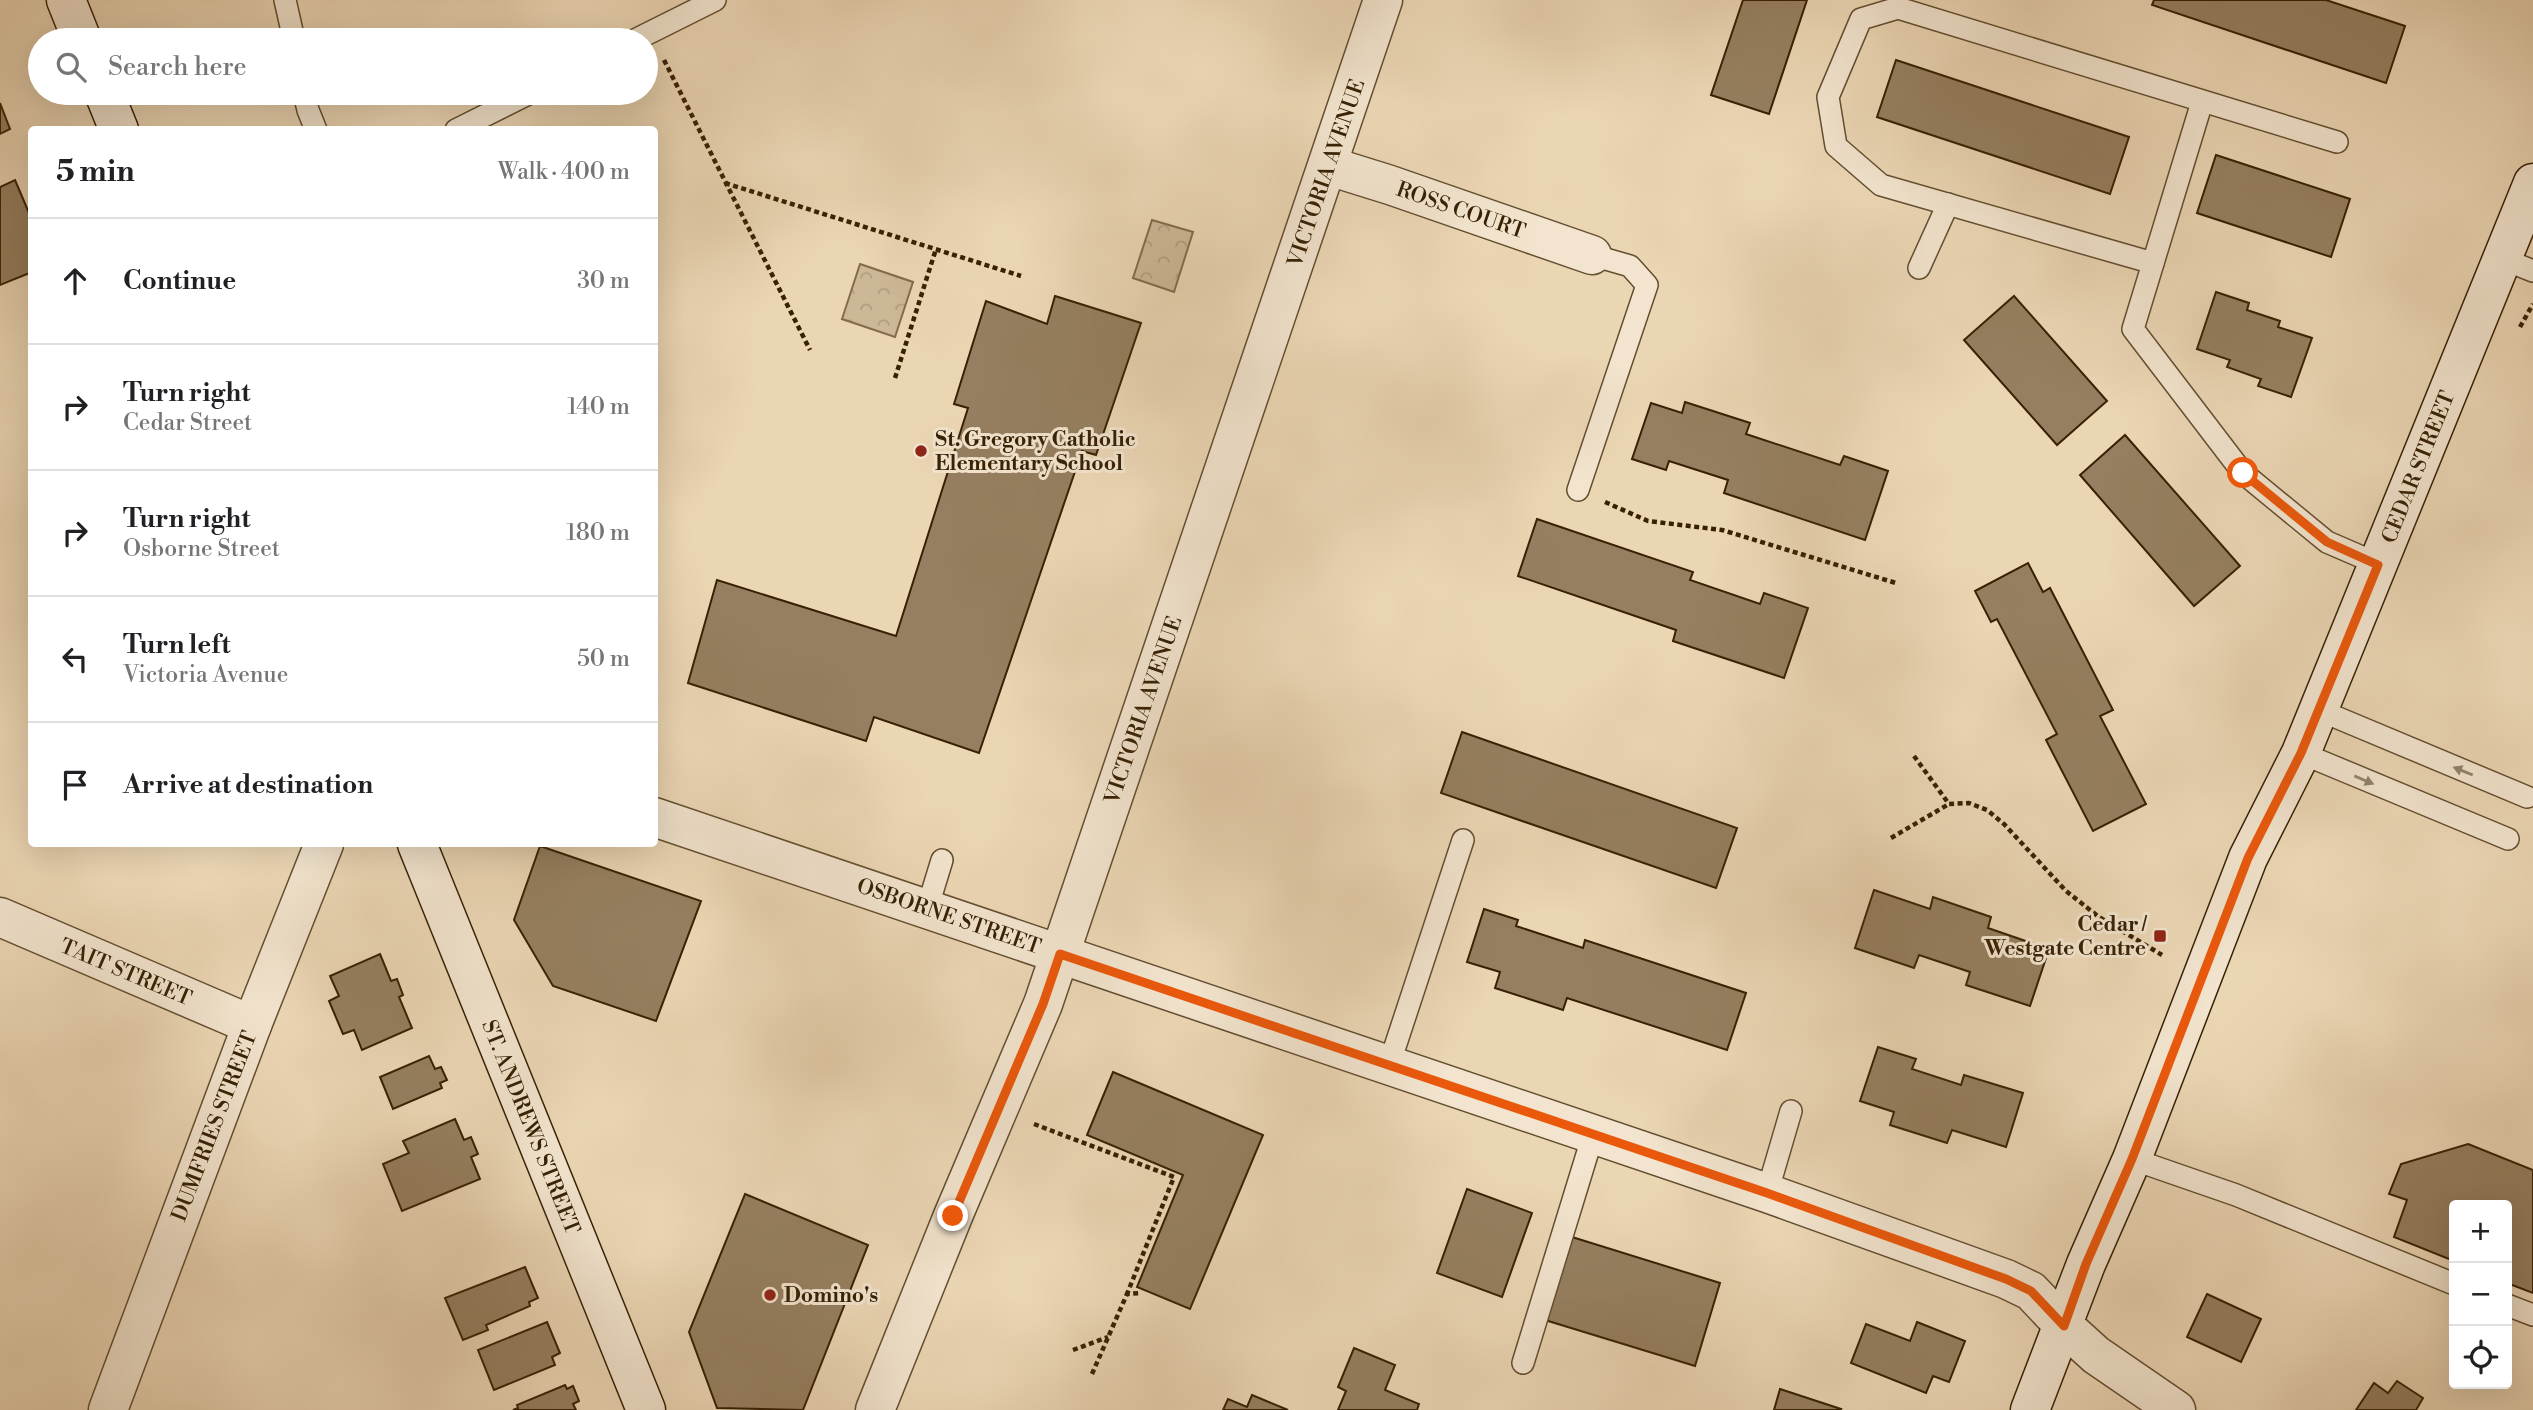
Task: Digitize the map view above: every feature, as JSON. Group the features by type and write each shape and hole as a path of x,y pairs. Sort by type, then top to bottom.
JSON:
{"street":[{"path":"65,0 77,28"},
{"name":"VICTORIA AVENUE","path":"874,1410 1043,1004 1383,0"},
{"path":"109,105 117,126"},
{"name":"ROSS COURT","path":"1329,166 1592,256"},
{"name":"CEDAR STREET","path":"2030,1410 2086,1264 2132,1159 2248,858 2301,753 2378,565 2518,265 2533,183"},
{"name":"OSBORNE STREET","path":"658,818 1767,1193 2006,1279 2031,1291 2096,1355 2176,1410"},
{"name":"DUMFRIES STREET","path":"108,1410 252,1025 323,847"},
{"name":"ST. ANDREWS STREET","path":"418,847 646,1410"},
{"name":"TAIT STREET","path":"0,917 252,1025"}],"lane":[{"path":"285,0 291,28"},
{"path":"658,28 715,0"},
{"path":"2153,263 1881,186 1836,146 1828,97 1861,19 1898,8 2337,142"},
{"path":"2202,102 2133,329 2243,473 2327,542 2378,565"},
{"path":"307,105 314,126"},
{"path":"464,126 506,105"},
{"path":"1919,268 1948,204"},
{"path":"1578,490 1647,285 1630,266 1592,256"},
{"path":"2319,710 2527,797"},
{"path":"2301,753 2508,839"},
{"path":"1389,1065 1463,841"},
{"path":"927,909 942,860"},
{"path":"1767,1193 1791,1111"},
{"path":"1522,1363 1593,1135"},
{"path":"2132,1159 2236,1195 2449,1282"},
{"path":"2512,1307 2533,1315"}],"path":[{"path":"658,63 725,183 810,350"},
{"path":"725,183 1021,276"},
{"path":"895,378 936,249"},
{"path":"1578,490 1648,521 1722,530 1896,583"},
{"path":"1914,756 1949,804"},
{"path":"1891,838 1949,804 1969,803 1987,810 2004,824 2066,891 2099,917 2162,956"},
{"path":"1024,1120 1174,1177 1092,1374"},
{"path":"1127,1294 1140,1293"},
{"path":"1073,1350 1108,1337"}],"green space":[{"path":"1152,220 1193,232 1174,292 1133,278"},
{"path":"860,264 913,282 895,337 842,319"}],"building":[{"path":"1743,0 1807,0 1769,114 1711,95"},
{"path":"2154,0 2326,0 2405,26 2386,83 2152,5"},
{"path":"1896,60 2129,137 2110,194 1877,117"},
{"path":"0,103 10,129 0,134"},
{"path":"2216,155 2350,199 2331,257 2197,213"},
{"path":"15,180 28,211 28,274 0,285 0,187"},
{"path":"2216,292 2249,303 2247,310 2280,321 2278,327 2312,338 2291,397 2258,386 2261,379 2227,367 2230,360 2197,349"},
{"path":"1055,296 1141,323 1096,455 1082,451 979,753 874,717 866,741 688,683 717,580 896,636 968,408 954,404 986,301 1047,324"},
{"path":"2014,296 2107,401 2057,445 1964,340"},
{"path":"1685,402 1750,423 1746,434 1840,465 1844,456 1888,471 1865,540 1724,493 1728,480 1669,461 1666,470 1632,459 1651,403 1682,413"},
{"path":"2125,435 2240,566 2194,606 2080,475"},
{"path":"1537,519 1693,572 1690,580 1760,604 1764,593 1808,608 1784,678 1673,641 1676,630 1518,576"},
{"path":"2028,563 2043,592 2050,588 2113,710 2100,716 2146,804 2093,831 2046,740 2057,734 1997,619 1991,622 1975,591"},
{"path":"1462,732 1737,828 1716,888 1441,793"},
{"path":"540,847 701,901 656,1021 553,986 514,920"},
{"path":"1874,890 1930,909 1933,897 1991,917 1988,928 2049,949 2030,1006 1966,985 1970,972 1919,955 1914,968 1855,948"},
{"path":"1484,909 1518,920 1516,926 1583,948 1585,940 1746,993 1727,1050 1567,998 1563,1010 1495,988 1500,972 1467,962"},
{"path":"380,954 391,981 397,979 403,995 399,997 412,1028 362,1050 354,1030 343,1034 329,1001 339,996 330,976"},
{"path":"1878,1047 1916,1059 1912,1069 1961,1085 1964,1075 2023,1093 2006,1147 1952,1130 1947,1143 1890,1125 1894,1112 1860,1101"},
{"path":"429,1056 435,1069 441,1067 447,1080 440,1083 442,1088 393,1109 380,1077"},
{"path":"1113,1072 1263,1135 1190,1309 1137,1287 1183,1175 1087,1135"},
{"path":"455,1119 464,1140 471,1137 478,1154 471,1157 480,1179 402,1211 383,1164 409,1153 403,1141"},
{"path":"2468,1144 2533,1170 2533,1293 2512,1285 2512,1200 2449,1200 2449,1259 2394,1237 2407,1200 2389,1194 2401,1164"},
{"path":"1467,1189 1532,1213 1502,1297 1437,1273"},
{"path":"745,1194 868,1245 803,1410 717,1408 689,1332"},
{"path":"1572,1237 1720,1283 1695,1366 1545,1320"},
{"path":"525,1267 538,1298 529,1302 530,1306 486,1325 488,1330 463,1340 445,1298"},
{"path":"2207,1294 2261,1319 2241,1362 2187,1337"},
{"path":"547,1322 560,1353 552,1357 555,1365 494,1390 478,1350"},
{"path":"1917,1322 1965,1341 1949,1382 1933,1376 1926,1393 1851,1363 1866,1324 1910,1341"},
{"path":"1354,1348 1395,1365 1385,1390 1419,1404 1417,1410 1338,1410 1346,1391 1338,1387"},
{"path":"2397,1381 2423,1398 2416,1410 2356,1410 2374,1383 2388,1393"},
{"path":"565,1385 567,1389 573,1386 579,1401 573,1404 576,1410 513,1410 518,1408 517,1405"},
{"path":"1780,1389 1841,1409 1774,1410"},
{"path":"1252,1395 1288,1410 1223,1410 1228,1399 1247,1407"}],"place":[{"name":"St. Gregory Catholic Elementary School","path":"921,451"},
{"name":"Cedar / Westgate Centre","path":"2160,936"},
{"name":"Domino's","path":"770,1295"}],"route":[{"path":"953,1216 1043,1004 1060,954 1767,1193 2006,1279 2031,1291 2064,1326 2086,1264 2132,1159 2248,858 2301,753 2378,565 2327,542 2243,473"}]}
